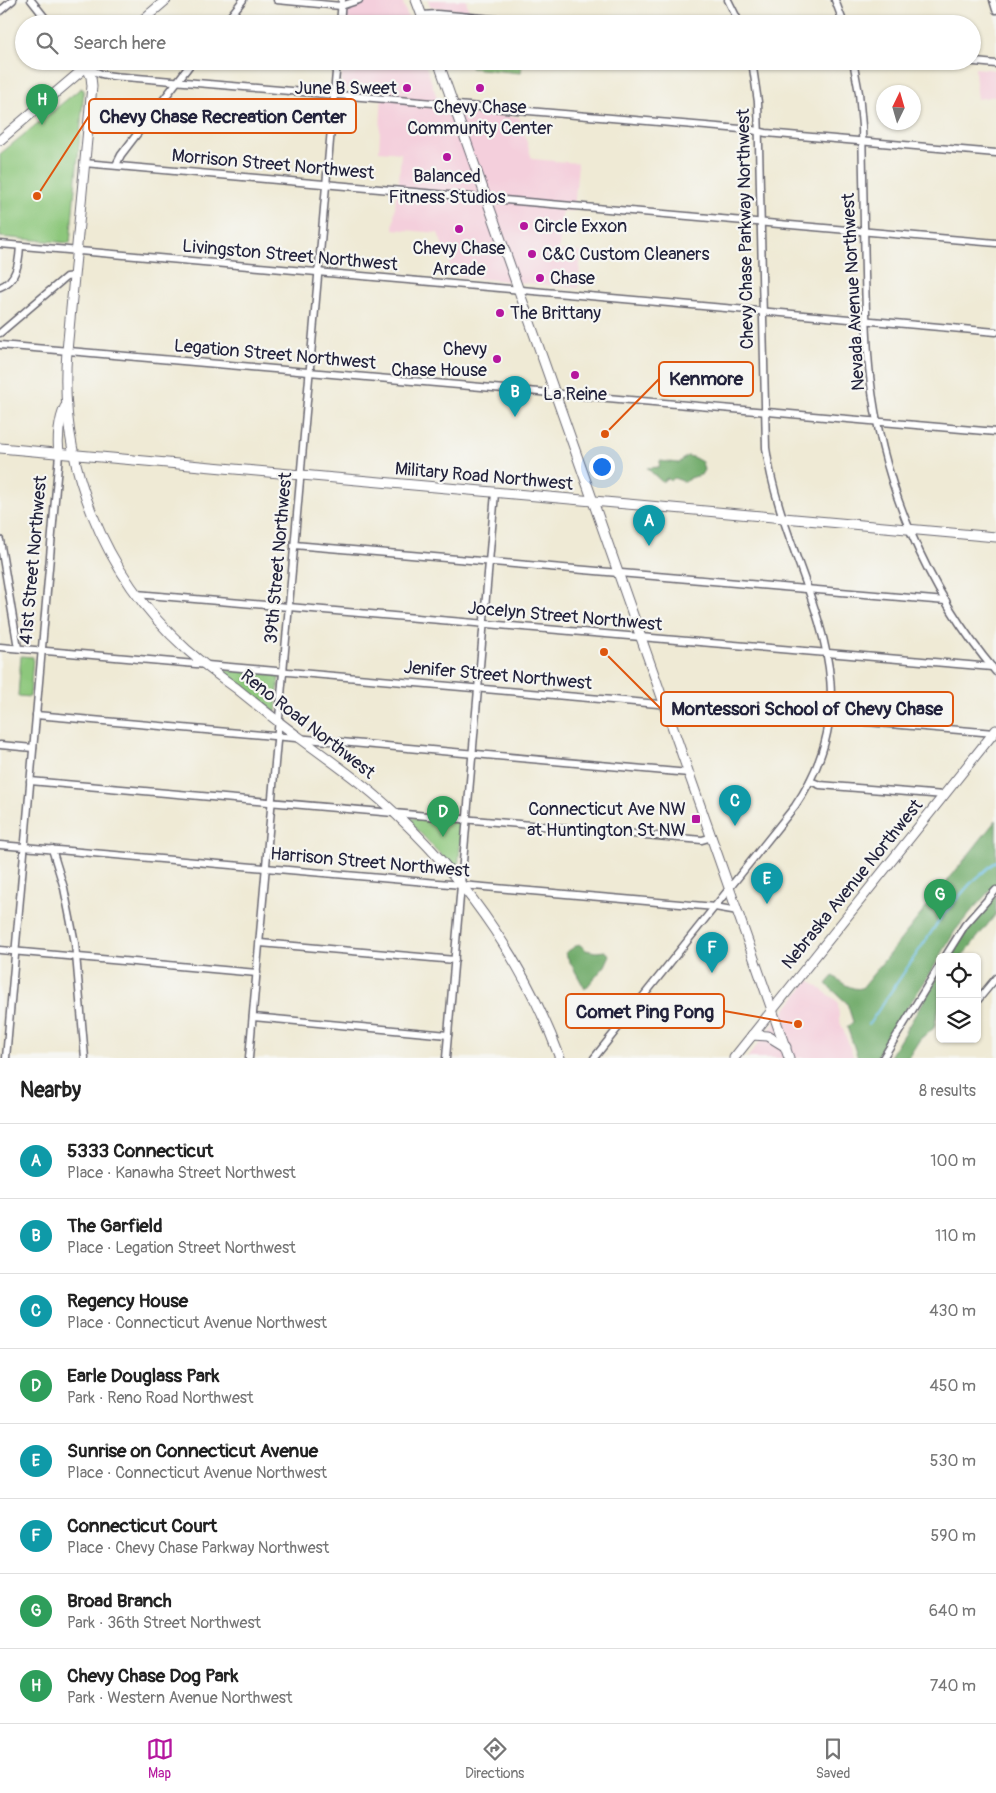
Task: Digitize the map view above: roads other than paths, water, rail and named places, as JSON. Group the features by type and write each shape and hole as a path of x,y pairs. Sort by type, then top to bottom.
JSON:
{"main road":[{"path":"148,15 166,0"},
{"path":"416,0 422,15"},
{"path":"0,140 79,70"},
{"name":"41st Street Northwest","path":"59,454 61,415 66,405 67,350 92,86 89,70"},
{"path":"441,70 789,1058"},
{"name":"Reno Road Northwest","path":"66,405 71,442 82,484 101,535 136,594 171,635 206,665 359,783 394,812 430,848 487,920 515,964 538,1007 560,1058"},
{"path":"59,454 71,442"},
{"name":"Military Road Northwest","path":"0,448 996,537"},
{"name":"Nebraska Avenue Northwest","path":"734,1058 995,732"},
{"path":"752,1035 768,1036 786,1047"}],"street":[{"path":"0,11 13,0"},
{"path":"31,0 43,15"},
{"path":"231,15 243,0"},
{"path":"277,0 342,3 358,0"},
{"path":"728,0 736,15"},
{"path":"835,0 841,15"},
{"path":"994,0 996,10"},
{"path":"434,15 448,15"},
{"path":"981,63 996,64"},
{"path":"95,70 100,75 176,82 996,153"},
{"path":"116,165 121,155 186,70"},
{"name":"39th Street Northwest","path":"249,1058 335,70"},
{"name":"Chevy Chase Parkway Northwest","path":"594,1058 791,812 810,781 823,751 830,719 832,684 828,654 776,498 768,464 764,433 758,96 754,70"},
{"name":"Nevada Avenue Northwest","path":"855,70 860,102 862,142 866,321 870,376 877,422 890,476 924,562 946,601 994,670"},
{"name":"Morrison Street Northwest","path":"84,162 996,243"},
{"name":"Livingston Street Northwest","path":"0,244 996,332"},
{"path":"0,287 11,281 14,276 18,265 20,246"},
{"path":"0,333 66,277 74,276"},
{"name":"Legation Street Northwest","path":"0,345 996,432"},
{"name":"41st Street Northwest","path":"6,1058 59,454"},
{"path":"446,1058 496,493"},
{"path":"0,540 15,619 18,648"},
{"path":"294,545 946,601"},
{"name":"Jocelyn Street Northwest","path":"136,594 994,670"},
{"name":"Jenifer Street Northwest","path":"0,647 995,732"},
{"path":"36,715 689,773"},
{"path":"0,745 33,748"},
{"path":"30,780 702,840 712,837"},
{"path":"810,781 820,785 944,795"},
{"name":"Harrison Street Northwest","path":"0,844 715,907 738,911"},
{"path":"52,849 64,888 77,957 85,1058"},
{"path":"948,953 965,925 996,890"},
{"path":"260,943 455,960"},
{"path":"0,950 257,973"},
{"path":"883,1058 936,972"},
{"path":"980,998 995,982"},
{"path":"253,1017 448,1035"}],"waterway":[{"path":"869,1024 943,915 970,884 996,861"}],"place":[{"name":"June B Sweet","path":"407,88"},
{"name":"Chevy Chase Community Center","path":"480,88"},
{"name":"Chevy Chase Dog Park","path":"42,125"},
{"name":"Balanced Fitness Studios","path":"447,157"},
{"name":"Chevy Chase Recreation Center","path":"37,196"},
{"name":"Circle Exxon","path":"524,226"},
{"name":"Chevy Chase Arcade","path":"459,229"},
{"name":"C&C Custom Cleaners","path":"532,254"},
{"name":"Chase","path":"540,278"},
{"name":"The Brittany","path":"500,313"},
{"name":"Chevy Chase House","path":"497,359"},
{"name":"La Reine","path":"575,375"},
{"name":"The Garfield","path":"515,417"},
{"name":"Kenmore","path":"605,434"},
{"name":"5333 Connecticut","path":"649,546"},
{"name":"Montessori School of Chevy Chase","path":"604,652"},
{"name":"Connecticut Ave NW at Huntington St NW","path":"696,819"},
{"name":"Regency House","path":"735,826"},
{"name":"Earle Douglass Park","path":"443,837"},
{"name":"Sunrise on Connecticut Avenue","path":"767,904"},
{"name":"Broad Branch","path":"940,920"},
{"name":"Connecticut Court","path":"712,973"},
{"name":"Comet Ping Pong","path":"798,1024"}]}
